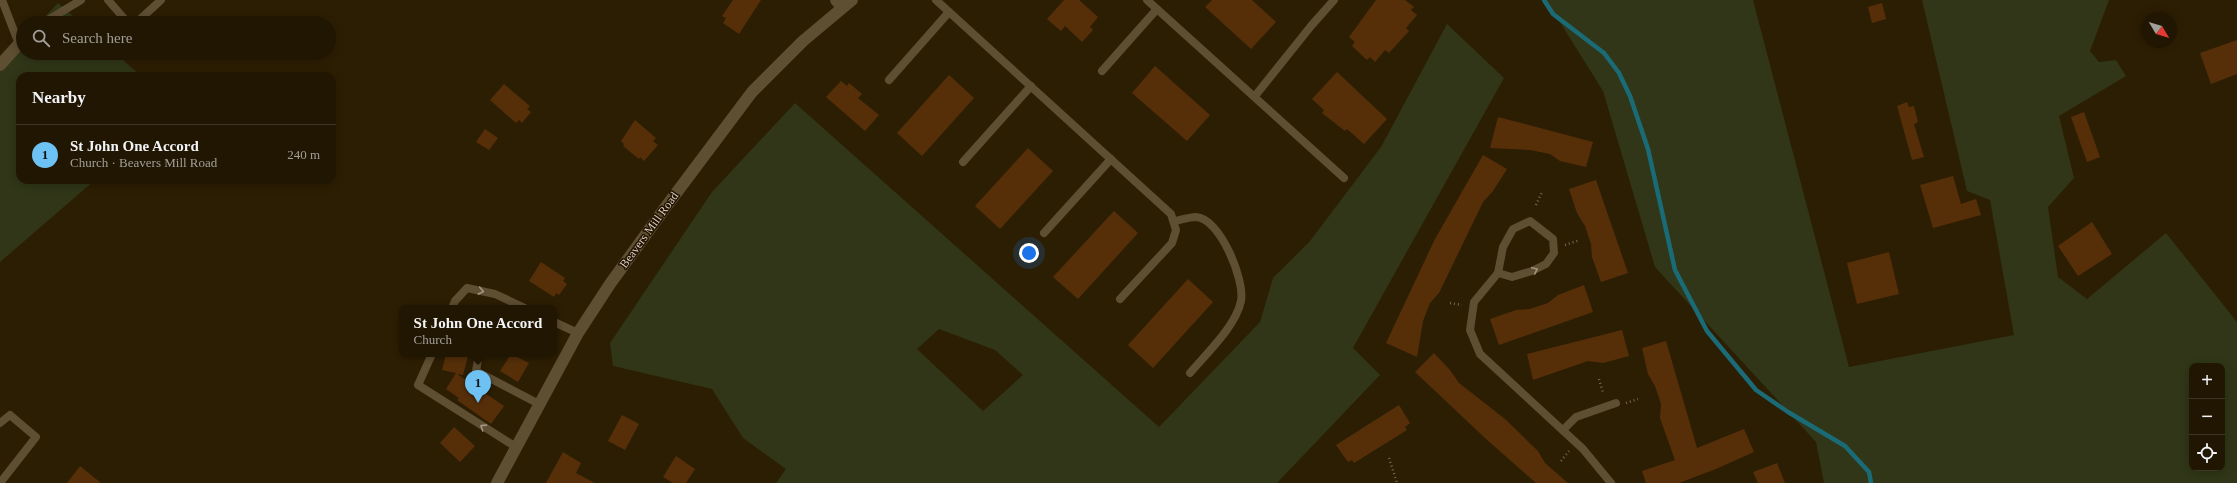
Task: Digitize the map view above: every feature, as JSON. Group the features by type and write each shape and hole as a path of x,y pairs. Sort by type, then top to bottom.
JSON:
{"street":[{"name":"Beavers Mill Road","path":"497,483 578,334 610,284 665,208 752,92 839,4 852,0"},
{"path":"0,65 16,47"}],"lane":[{"path":"2,0 16,31"},
{"path":"55,16 81,0"},
{"path":"108,0 122,16"},
{"path":"144,16 161,0"},
{"path":"936,0 1171,214 1175,221 1176,230 1172,243 1120,299"},
{"path":"1147,0 1344,178"},
{"path":"1254,96 1334,0"},
{"path":"1102,71 1157,9"},
{"path":"889,80 949,12"},
{"path":"964,162 1032,86"},
{"path":"1044,233 1112,159"},
{"path":"1175,221 1197,217 1212,225 1226,245 1236,271 1241,300 1231,324 1190,373"},
{"path":"1498,273 1512,277 1532,271 1546,264 1554,253 1552,239 1530,221 1513,229 1503,248 1498,273 1474,302 1470,330 1480,354 1583,449 1611,483"},
{"path":"453,305 455,300 467,288 495,294 519,305"},
{"path":"557,324 578,334"},
{"path":"431,357 418,385 516,447"},
{"path":"478,357 476,371 539,404"},
{"path":"1563,430 1576,416 1620,403"},
{"path":"0,423 10,415 36,437 0,483"}],"path":[{"path":"1536,205 1542,192"},
{"path":"1565,245 1580,240"},
{"path":"1450,303 1465,306"},
{"path":"1599,379 1603,393"},
{"path":"1620,403 1638,400"},
{"path":"1561,461 1571,450"},
{"path":"1389,458 1398,483"}],"green space":[{"path":"1546,0 1753,0 1849,367 2014,335 1990,200 1967,191 1922,0 2109,0 2090,51 2099,62 2116,60 2126,76 2059,116 2074,178 2048,207 2058,277 2087,299 2166,233 2237,322 2237,483 1824,483 1816,442 1655,267 1603,91"},
{"path":"58,3 73,16 46,16"},
{"path":"1447,24 1504,78 1353,348 1380,375 1277,483 776,483 786,469 743,438 712,389 613,366 610,343 712,192 795,103 1159,427 1260,322 1273,278 1310,241 1381,147","holes":["939,329 995,350 1023,375 983,411 917,349"]},
{"path":"16,49 16,60 123,60 136,72 16,72 16,184 90,184 0,262 0,66"}],"building":[{"path":"733,0 761,0 739,34 723,23 726,18 722,16"},
{"path":"1064,0 1079,0 1098,17 1090,27 1093,30 1082,42 1065,26 1061,31 1047,19"},
{"path":"1212,0 1252,0 1276,22 1251,49 1205,7"},
{"path":"1376,0 1405,0 1414,7 1411,10 1417,15 1406,28 1409,31 1389,53 1385,50 1375,62 1370,57 1367,60 1352,46 1355,42 1349,37"},
{"path":"1882,3 1886,19 1872,23 1868,7"},
{"path":"2237,40 2237,74 2211,84 2200,53"},
{"path":"1155,66 1210,115 1187,141 1132,93"},
{"path":"1337,72 1387,119 1364,144 1347,129 1345,131 1322,113 1324,110 1312,99"},
{"path":"949,75 974,98 922,156 897,133"},
{"path":"841,81 847,86 849,83 862,94 858,98 879,115 865,131 826,97"},
{"path":"504,84 530,106 527,109 531,112 522,123 519,120 516,123 490,100"},
{"path":"1907,102 1909,107 1914,106 1918,122 1914,124 1924,157 1912,160 1897,106"},
{"path":"2084,112 2100,157 2087,162 2071,117"},
{"path":"1498,117 1593,142 1586,167 1560,161 1550,154 1530,150 1490,148"},
{"path":"635,120 656,138 653,141 658,145 644,161 640,157 639,159 623,146 624,144 621,141"},
{"path":"485,129 498,138 489,150 476,142"},
{"path":"1028,148 1053,171 1000,229 975,206"},
{"path":"1483,155 1507,169 1493,191 1483,202 1439,293 1430,303 1423,321 1417,357 1386,343 1435,239"},
{"path":"1953,176 1961,204 1976,199 1981,215 1933,228 1920,185"},
{"path":"1596,180 1628,273 1601,282 1592,257 1591,244 1585,226 1577,213 1569,189"},
{"path":"1114,211 1138,233 1078,299 1053,277"},
{"path":"2092,222 2112,254 2078,276 2058,246"},
{"path":"1889,252 1899,294 1857,304 1847,263"},
{"path":"541,262 565,278 563,281 567,284 559,295 556,293 554,297 529,281"},
{"path":"1188,279 1213,302 1153,368 1128,345"},
{"path":"1584,285 1593,312 1499,345 1490,319 1516,310 1530,309 1548,303 1558,295"},
{"path":"1622,330 1629,356 1603,363 1588,361 1533,380 1527,354"},
{"path":"1666,341 1697,448 1744,429 1754,452 1679,483 1646,483 1642,471 1675,460 1660,418 1661,404 1655,386 1648,374 1642,348"},
{"path":"1434,353 1450,370 1459,383 1505,419 1538,451 1545,463 1568,483 1536,483 1486,439 1415,372"},
{"path":"445,357 468,357 463,375 457,374 504,406 491,424 457,400 459,398 446,389 456,373 442,370"},
{"path":"509,357 517,357 529,363 518,382 500,371"},
{"path":"1399,405 1410,423 1405,427 1407,430 1354,463 1352,460 1348,462 1336,445"},
{"path":"622,415 639,424 625,450 608,441"},
{"path":"454,427 475,446 460,462 440,443"},
{"path":"563,452 581,463 576,473 595,483 546,483"},
{"path":"676,456 695,469 686,483 673,483 663,477"},
{"path":"1777,463 1785,483 1758,483 1753,472"},
{"path":"80,466 101,483 67,483"}],"waterway":[{"path":"1544,0 1553,14 1604,53 1619,73 1630,96 1648,149 1675,270 1707,331 1756,390 1788,412 1845,446 1869,472 1871,483"}],"place":[{"name":"St John One Accord","path":"478,403"}]}
